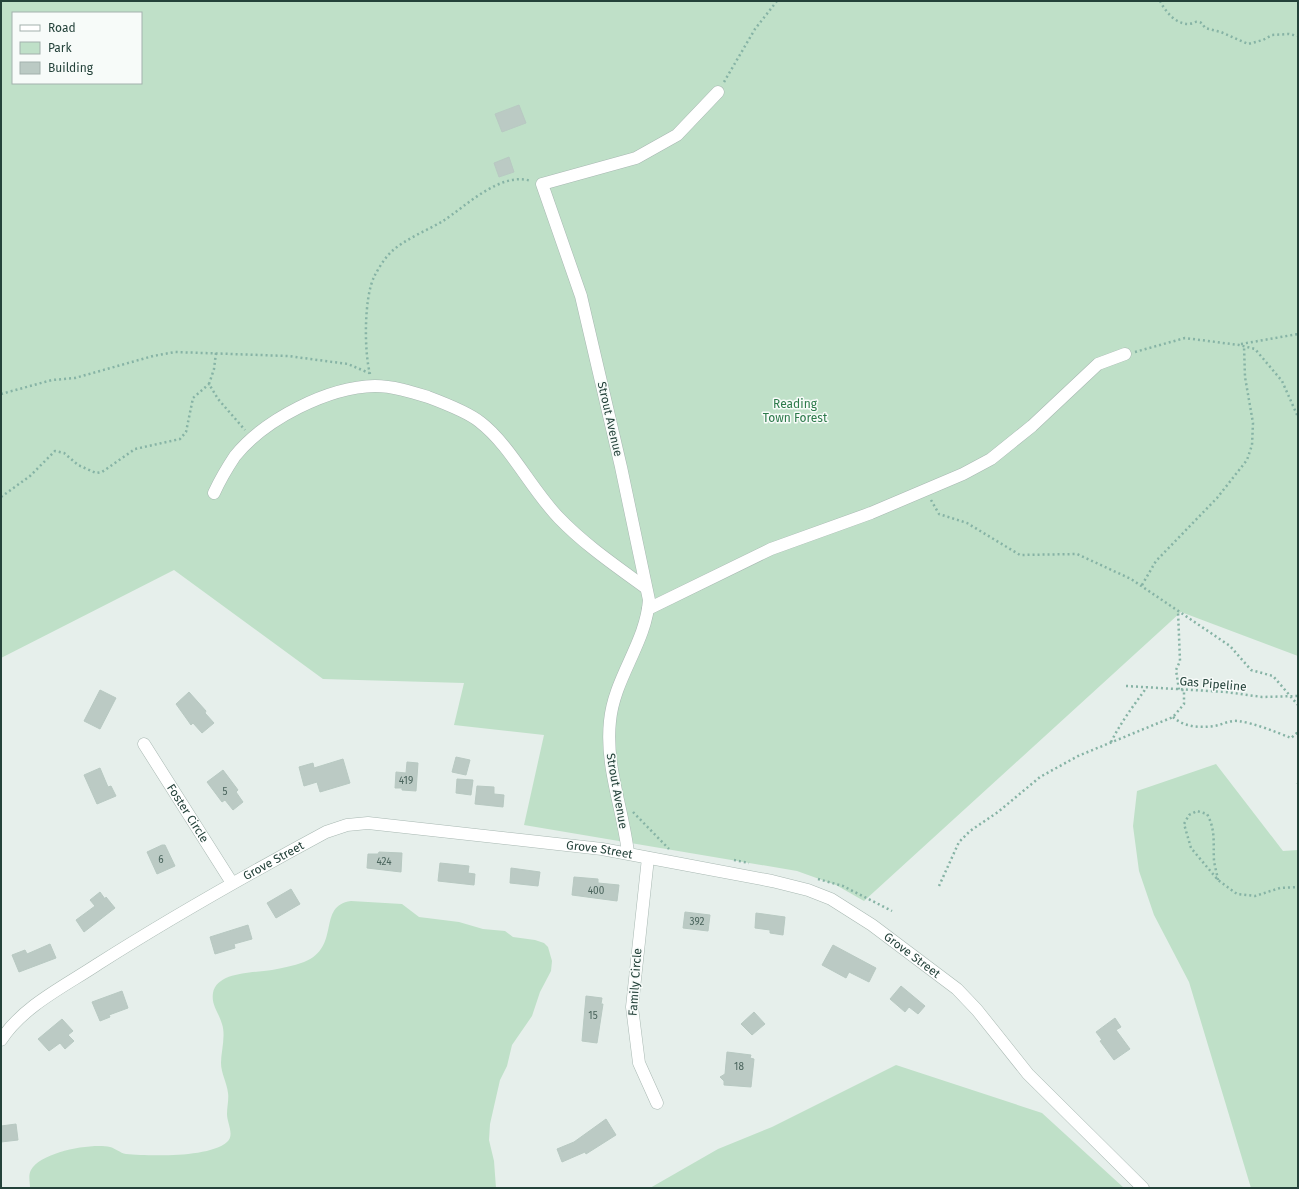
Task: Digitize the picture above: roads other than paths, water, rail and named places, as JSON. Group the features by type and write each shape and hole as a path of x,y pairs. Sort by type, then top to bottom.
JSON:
{"street":[{"name":"Strout Avenue","path":"628,854 609,754 610,720 625,670 641,634 649,600 621,467 581,296 542,184 636,158 677,135 718,92"},
{"path":"648,609 771,549 871,512 963,474 991,459 1032,426 1098,364 1125,354"},
{"path":"214,493 236,455 253,439 275,422 298,408 323,396 357,388 376,386 418,394 441,402 480,421 497,437 532,487 559,518 599,554 646,588"},
{"name":"Foster Circle","path":"144,744 232,883"},
{"name":"Grove Street","path":"1,1040 23,1014 168,920 326,832 358,823 384,824 567,844 772,880 808,890 831,899 857,914 961,993 977,1010 1028,1074 1143,1188"},
{"name":"Family Circle","path":"648,858 632,1007 639,1063 657,1103"}],"park label":[{"name":"Reading Town Forest","path":"795,411"}]}
